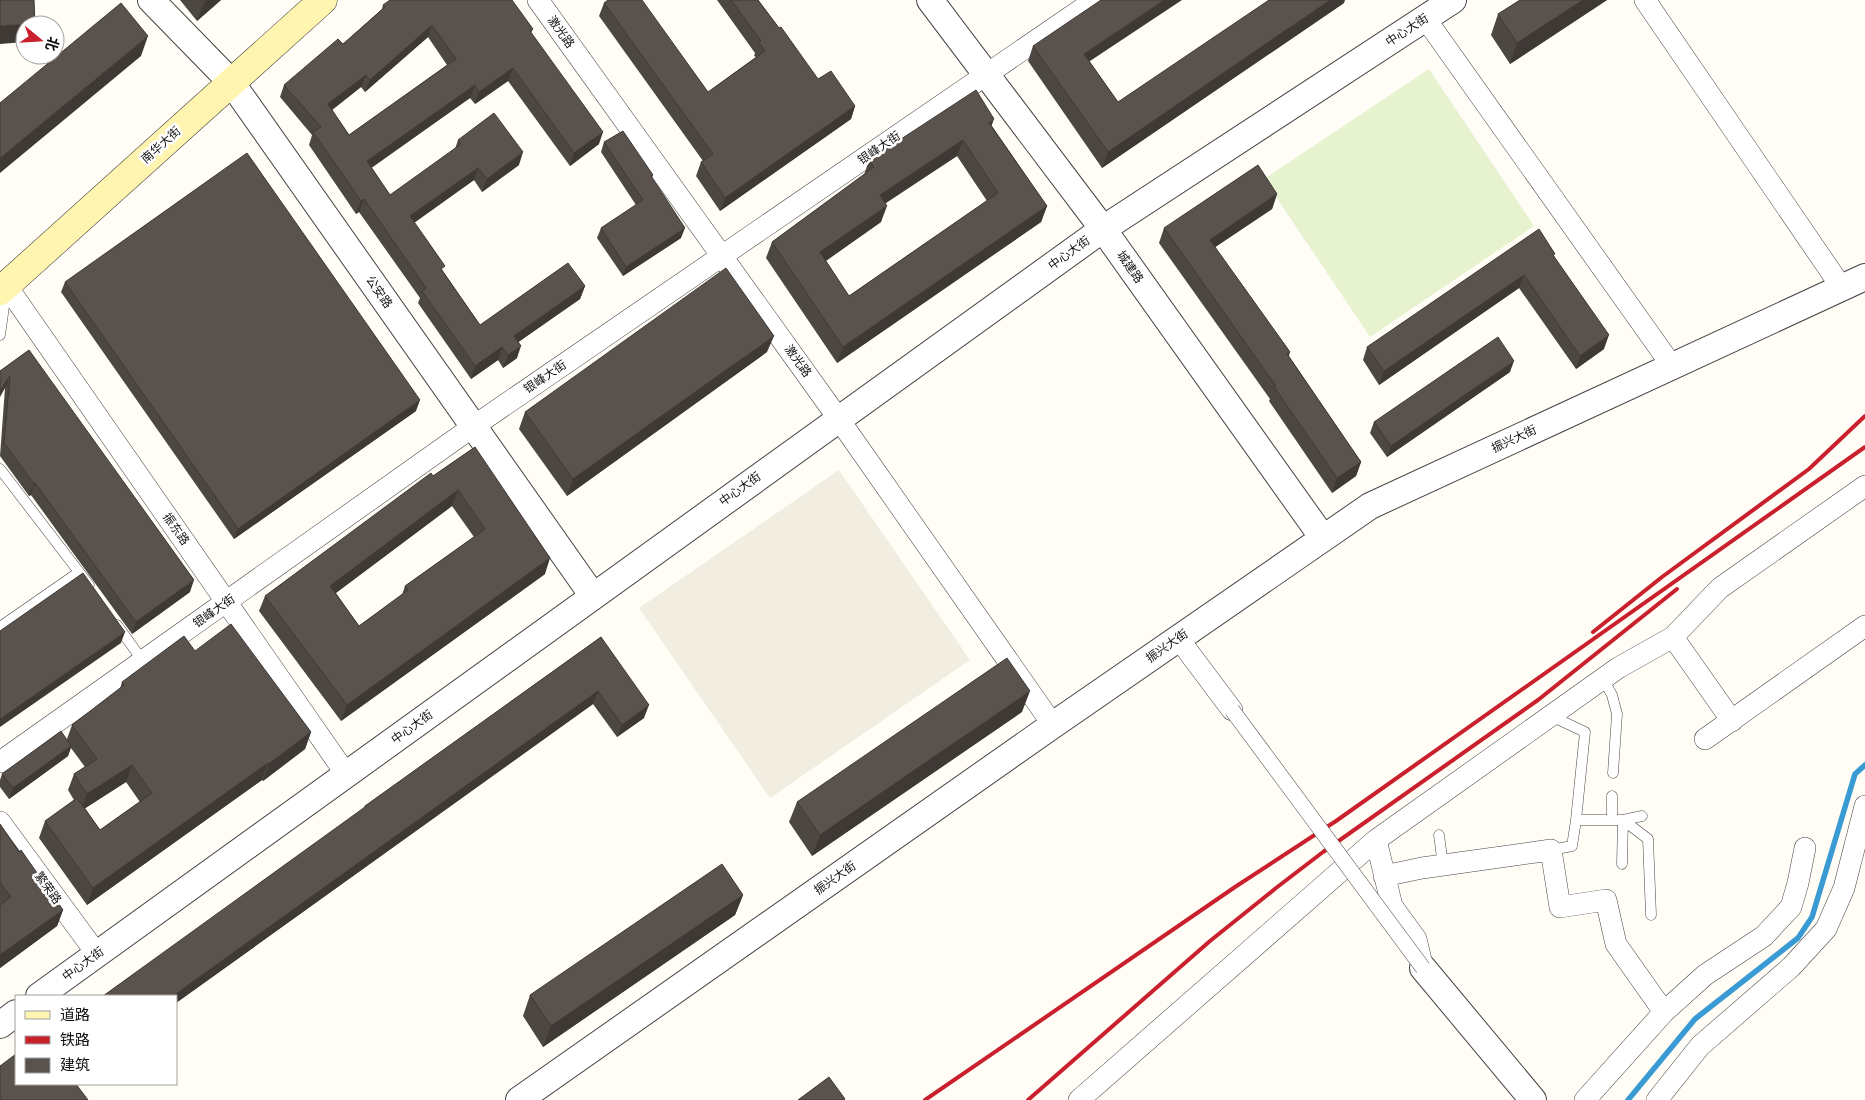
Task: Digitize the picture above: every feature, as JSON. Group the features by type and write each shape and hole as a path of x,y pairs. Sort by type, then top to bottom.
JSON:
{"main road":[{"name":"南华大街","path":"3,288 323,0"}],"street":[{"name":"公安路","path":"151,0 231,82 593,596"},
{"name":"激光路","path":"538,0 838,418 1053,725"},
{"name":"城建路","path":"930,0 1102,229 1323,538"},
{"name":"银峰大街","path":"0,762 474,426 1095,0"},
{"name":"中心大街","path":"40,995 1102,229 1453,0"},
{"path":"1645,0 1842,288"},
{"path":"1425,18 1672,366"},
{"name":"振兴大街","path":"519,1100 1053,725 1370,506 1865,277"},
{"name":"振东路","path":"3,288 346,774"},
{"path":"1079,1100 1376,840 1618,668 1673,637 1720,588 1865,486"},
{"path":"1706,739 1865,626"},
{"path":"1673,637 1732,720"},
{"path":"1178,638 1423,968 1533,1100"},
{"path":"1657,1100 1700,1046 1791,967 1826,929 1844,888 1865,806"},
{"name":"繁荣路","path":"0,822 97,954"},
{"path":"1376,840 1392,906 1416,939 1423,968"},
{"path":"1585,1100 1664,1012 1705,975 1764,936 1791,907 1805,848"},
{"path":"1384,876 1443,865 1552,850 1560,907 1606,900 1616,944 1664,1012"},
{"path":"0,1025 15,1014"}],"lane":[{"path":"0,335 3,288"},
{"path":"0,469 97,596"},
{"path":"0,627 79,572"},
{"path":"108,612 143,661"},
{"path":"1603,679 1612,695 1617,714 1613,773"},
{"path":"1551,716 1585,732 1572,846 1552,850"},
{"path":"1612,796 1612,820"},
{"path":"1576,820 1624,820 1642,816"},
{"path":"1622,864 1624,820"},
{"path":"1624,820 1648,840 1651,916"},
{"path":"1439,835 1443,865"}],"green space":[{"path":"1429,69 1534,226 1370,337 1264,179"}],"shaded area":[{"path":"839,470 970,660 770,798 639,608"}],"building":[{"path":"0,0 34,0 35,15 15,15 15,25 0,26"},
{"path":"390,0 512,0 533,29 530,31 603,132 574,153 513,68 479,92 475,85 367,161 390,195 461,144 458,140 494,113 523,152 487,179 478,168 410,216 445,266 441,269 480,325 568,263 585,286 514,336 521,346 508,355 502,347 475,366 422,291 426,288 364,199 361,201 313,132 321,127 284,85 338,39 343,44 385,7 383,5","holes":["432,25 456,59 349,135 328,104 366,75 370,80"]},
{"path":"608,0 642,0 708,92 765,51 759,43 761,41 731,0 758,0 779,28 781,27 818,79 831,71 855,106 725,198 701,162 713,154 604,3"},
{"path":"1101,0 1164,0 1084,54 1118,102 1269,0 1330,0 1108,152 1033,46"},
{"path":"1520,0 1583,0 1517,43 1498,14"},
{"path":"121,3 148,36 0,158 0,103 46,65 65,65 65,49"},
{"path":"976,90 994,119 989,123 1047,206 843,347 772,242 874,167 869,160","holes":["963,140 998,193 849,296 820,252 887,206 880,195"]},
{"path":"623,131 653,175 651,176 685,228 626,267 601,228 643,200 604,142"},
{"path":"247,153 420,400 238,529 65,282"},
{"path":"1258,165 1277,194 1210,240 1290,352 1287,354 1361,462 1337,478 1274,387 1276,386 1164,228"},
{"path":"1539,229 1555,254 1553,255 1609,335 1580,356 1524,275 1384,371 1367,347"},
{"path":"726,268 774,336 573,479 525,412"},
{"path":"1498,337 1514,361 1391,446 1374,422"},
{"path":"29,350 194,580 136,622 4,443 10,376 0,391 0,371"},
{"path":"475,447 550,558 347,705 265,596 431,473 433,476","holes":["458,490 485,529 405,586 408,590 359,626 330,586"]},
{"path":"83,573 125,632 0,719 0,631"},
{"path":"231,624 311,732 269,764 93,888 45,821 77,798 100,830 152,793 132,765 87,794 74,774 97,759 72,725 124,685 122,682 184,636 195,651"},
{"path":"601,637 649,705 622,725 598,691 174,995 104,995 365,807"},
{"path":"1007,658 1030,691 820,835 797,802"},
{"path":"61,731 71,746 13,788 2,774"},
{"path":"0,824 19,852 21,850 63,910 0,955 0,905 11,897 0,883"},
{"path":"722,864 743,895 551,1026 530,995"},
{"path":"15,1055 15,1085 77,1085 88,1100 0,1100 0,1066"},
{"path":"829,1077 844,1100 798,1100"}],"waterway":[{"path":"1628,1100 1695,1019 1798,938 1812,917 1855,774 1865,765"}],"railway":[{"path":"1593,632 1662,577 1809,469 1865,416"},
{"path":"925,1100 1235,887 1336,821 1865,447"},
{"path":"1028,1100 1210,941 1276,888 1323,852 1538,700 1677,589"}]}
